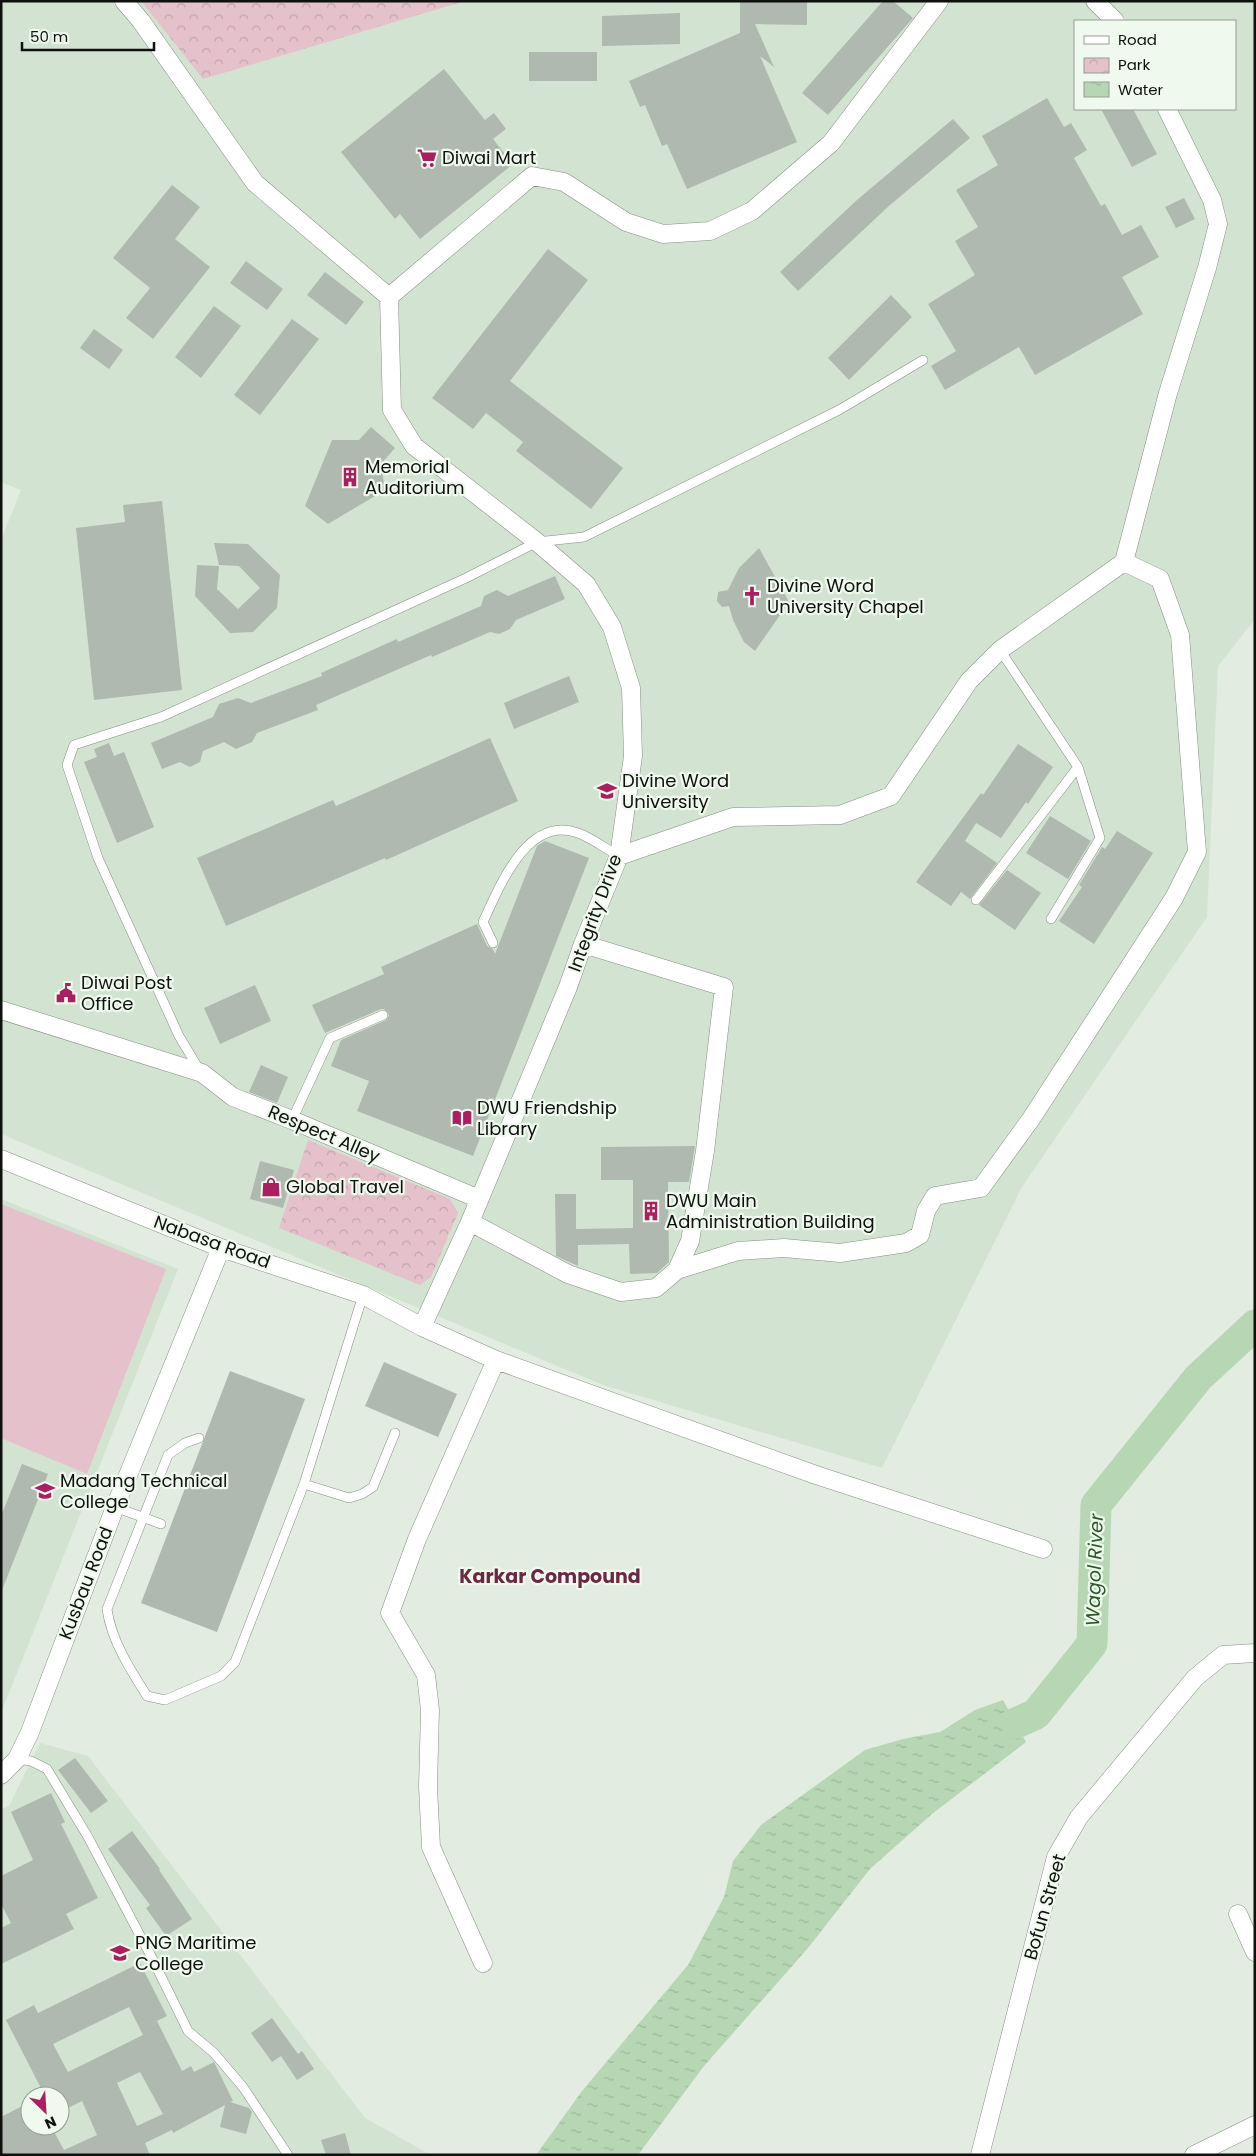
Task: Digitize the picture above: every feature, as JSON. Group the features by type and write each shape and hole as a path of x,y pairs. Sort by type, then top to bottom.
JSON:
{"street":[{"path":"124,1 141,21 255,183 389,297 532,176 564,182 626,222 663,234 710,231 752,211 831,143 939,1"},
{"path":"1095,1 1114,20"},
{"path":"619,856 733,817 840,815 891,796 969,681 1000,650 1124,562 1168,392 1207,268 1218,224 1212,200 1167,110"},
{"name":"Integrity Drive","path":"389,297 392,410 414,446 537,542 586,584 612,627 631,688 633,756 619,856 583,944 568,987 470,1222 422,1327"},
{"path":"470,1222 568,1274 622,1292 656,1288 677,1270 738,1251 784,1248 840,1253 906,1243 920,1235 926,1211 935,1196 981,1188 1031,1118 1174,898 1197,852 1180,635 1160,579 1124,562"},
{"path":"583,944 724,987 704,1160 690,1241 677,1270"},
{"name":"Respect Alley","path":"1,1010 202,1074 233,1097 479,1199"},
{"name":"Nabasa Road","path":"1,1159 221,1248 363,1295 422,1327 496,1360 816,1474 1043,1549"},
{"name":"Kusbau Road","path":"1,1775 17,1759 30,1732 115,1507 221,1248"},
{"path":"483,1963 431,1847 428,1787 430,1710 426,1676 390,1613 417,1539 496,1360"},
{"name":"Bofun Street","path":"980,2155 1056,1857 1080,1817 1196,1678 1223,1655 1255,1652"},
{"path":"1238,1914 1255,1952"},
{"path":"1194,2155 1255,2125"}],"lane":[{"path":"202,1074 179,1036 98,858 67,765 74,744 161,717 466,578 537,542 584,537 839,410 922,360"},
{"path":"1000,650 1078,767 1100,838 1051,919"},
{"path":"976,900 1078,767"},
{"path":"493,943 483,922 510,865 540,835 561,830 578,833 619,856"},
{"path":"292,1120 330,1038 383,1015"},
{"path":"198,1438 184,1442 168,1455 108,1609 109,1623 138,1682 147,1696 165,1700 221,1676 235,1662 304,1484 363,1295"},
{"path":"304,1484 349,1498 362,1494 373,1487 395,1433"},
{"path":"115,1507 161,1524"},
{"path":"17,1759 31,1761 47,1769 88,1837 188,2031 214,2053 243,2087 288,2155"}],"shaded area":[{"name":"Divine Word University","path":"1,1 1255,1 1255,619 1218,666 1207,917 1022,1187 882,1468 603,1385 1,1134 1,540 21,490 1,482"},
{"name":"Madang Technical College","path":"1,1199 178,1269 1,1713"},
{"name":"PNG Maritime College","path":"40,1743 88,1756 365,2118 431,2155 194,2155 182,2153 179,2155 1,2155 1,1809 9,1806"}],"green space":[{"path":"141,1 465,1 203,79"},
{"path":"308,1140 450,1199 458,1213 431,1277 420,1285 279,1228"},
{"name":"Madang Technical College","path":"1,1204 166,1269 87,1474 1,1438"}],"water":[{"path":"1003,1700 1026,1742 932,1814 870,1869 808,1948 704,2066 638,2155 536,2155 582,2091 688,1965 724,1897 733,1861 761,1825 865,1750 903,1739 940,1732 975,1710"}],"building":[{"path":"740,1 807,1 807,25 755,24 774,67 760,56 797,142 687,189 667,144 662,146 645,105 640,107 629,81 740,33"},
{"path":"883,1 893,1 913,18 828,115 802,93"},
{"path":"680,13 680,44 602,46 602,16"},
{"path":"529,52 597,52 597,81 529,81"},
{"name":"Diwai Mart","path":"444,69 485,120 494,113 506,129 493,139 513,164 420,239 400,214 395,219 341,152"},
{"path":"1047,98 1064,127 1071,123 1087,150 1074,158 1101,206 1105,204 1122,235 1141,225 1159,257 1122,277 1143,314 1035,375 1019,347 945,390 931,366 956,351 928,304 975,275 955,241 978,227 956,190 998,165 982,136"},
{"path":"1102,110 1134,110 1157,154 1132,167"},
{"path":"953,119 970,138 890,205 798,291 780,272 857,200"},
{"path":"172,185 200,207 175,239 210,267 153,339 126,318 150,288 113,258"},
{"path":"1184,198 1195,219 1176,228 1165,207"},
{"path":"548,249 588,280 510,381 623,468 591,509 516,451 523,442 486,413 473,429 432,398"},
{"path":"246,261 283,289 267,310 230,283"},
{"path":"325,272 364,302 346,325 307,295"},
{"path":"891,295 912,317 849,380 828,358"},
{"path":"214,306 241,326 201,378 175,357"},
{"path":"292,319 319,339 260,415 234,395"},
{"path":"94,329 123,350 109,369 80,348"},
{"name":"Memorial Auditorium","path":"371,427 395,448 381,464 385,490 328,524 305,506 332,440 359,440"},
{"path":"162,501 182,690 94,700 76,528 125,522 123,505"},
{"path":"214,543 248,544 280,575 277,608 253,632 230,633 195,596 197,565 219,566 217,589 238,609 260,588 239,566 219,565"},
{"name":"Divine Word University Chapel","path":"759,548 789,602 755,651 744,642 733,620 729,606 722,607 717,601 718,592 728,590 739,568"},
{"path":"555,576 565,599 516,620 510,629 499,634 490,632 432,657 431,655 316,705 318,710 257,733 252,742 236,749 224,742 203,751 200,762 190,767 180,762 162,769 151,743 213,717 219,704 238,698 251,703 322,676 321,673 397,639 398,642 481,606 484,596 497,590 508,596"},
{"path":"569,676 579,702 514,729 504,703"},
{"path":"490,738 518,801 386,860 385,858 226,926 197,858 333,800 336,806"},
{"path":"109,743 114,756 124,752 154,827 117,843 84,762 97,757 94,749"},
{"path":"1018,744 1053,767 1028,804 1026,802 1001,838 976,823 965,841 997,863 970,899 961,892 951,906 916,882 981,793 983,795"},
{"path":"1050,816 1091,841 1068,879 1026,853"},
{"path":"1117,831 1153,853 1094,944 1059,921 1082,887 1079,885 1102,847 1105,849"},
{"path":"545,841 589,858 473,1156 357,1111 369,1081 331,1066 341,1040 386,1020 389,1016 388,1012 381,1009 325,1033 312,1005 384,974 381,967 477,924 487,946 493,949 495,954 537,846"},
{"path":"1007,870 1041,893 1015,930 979,905"},
{"path":"255,985 271,1021 220,1044 204,1008"},
{"path":"261,1065 288,1077 277,1103 249,1092"},
{"name":"DWU Main Administration Building","path":"695,1146 689,1182 668,1182 669,1262 657,1273 630,1274 629,1244 578,1245 578,1266 556,1256 555,1194 576,1194 576,1229 633,1228 633,1180 601,1180 601,1147"},
{"path":"260,1161 294,1170 283,1208 250,1199"},
{"path":"384,1362 457,1394 438,1437 365,1406"},
{"path":"230,1371 305,1399 217,1632 141,1603"},
{"path":"22,1464 48,1474 2,1590 1,1516"},
{"path":"75,1758 108,1801 91,1813 58,1770"},
{"path":"51,1793 65,1822 61,1824 98,1898 66,1914 74,1929 1,1964 1,1928 11,1923 1,1904 1,1876 33,1860 11,1812"},
{"path":"132,1831 160,1869 192,1919 166,1936 146,1908 150,1905 108,1849"},
{"path":"140,1963 167,2016 157,2021 182,2071 191,2066 194,2072 214,2062 233,2101 230,2102 249,2108 252,2112 246,2134 220,2127 225,2105 173,2133 172,2130 145,2143 150,2155 1,2155 1,2117 20,2107 20,2136 56,2136 64,2150 97,2135 82,2101 70,2107 70,2086 40,2086 6,2020 34,2005 38,2013","holes":["129,2007 143,2035 68,2072 53,2044","140,2072 163,2114 137,2126 117,2083"]},
{"path":"272,2018 298,2054 302,2051 314,2069 297,2080 281,2056 272,2062 251,2033"},
{"path":"345,2133 351,2155 326,2155 321,2140"}],"waterway":[{"name":"Wagol River","path":"1016,1723 1036,1714 1092,1644 1096,1505 1198,1378 1255,1325"}],"place":[{"name":"Diwai Mart","path":"427,158"},
{"name":"Memorial Auditorium","path":"350,477"},
{"name":"Divine Word University Chapel","path":"752,596"},
{"name":"Divine Word University","path":"607,791"},
{"name":"Diwai Post Office","path":"66,993"},
{"name":"DWU Friendship Library","path":"462,1118"},
{"name":"Global Travel","path":"271,1187"},
{"name":"DWU Main Administration Building","path":"651,1211"},
{"name":"Madang Technical College","path":"45,1491"},
{"name":"PNG Maritime College","path":"120,1953"}],"district":[{"name":"Karkar Compound","path":"550,1576"}]}
